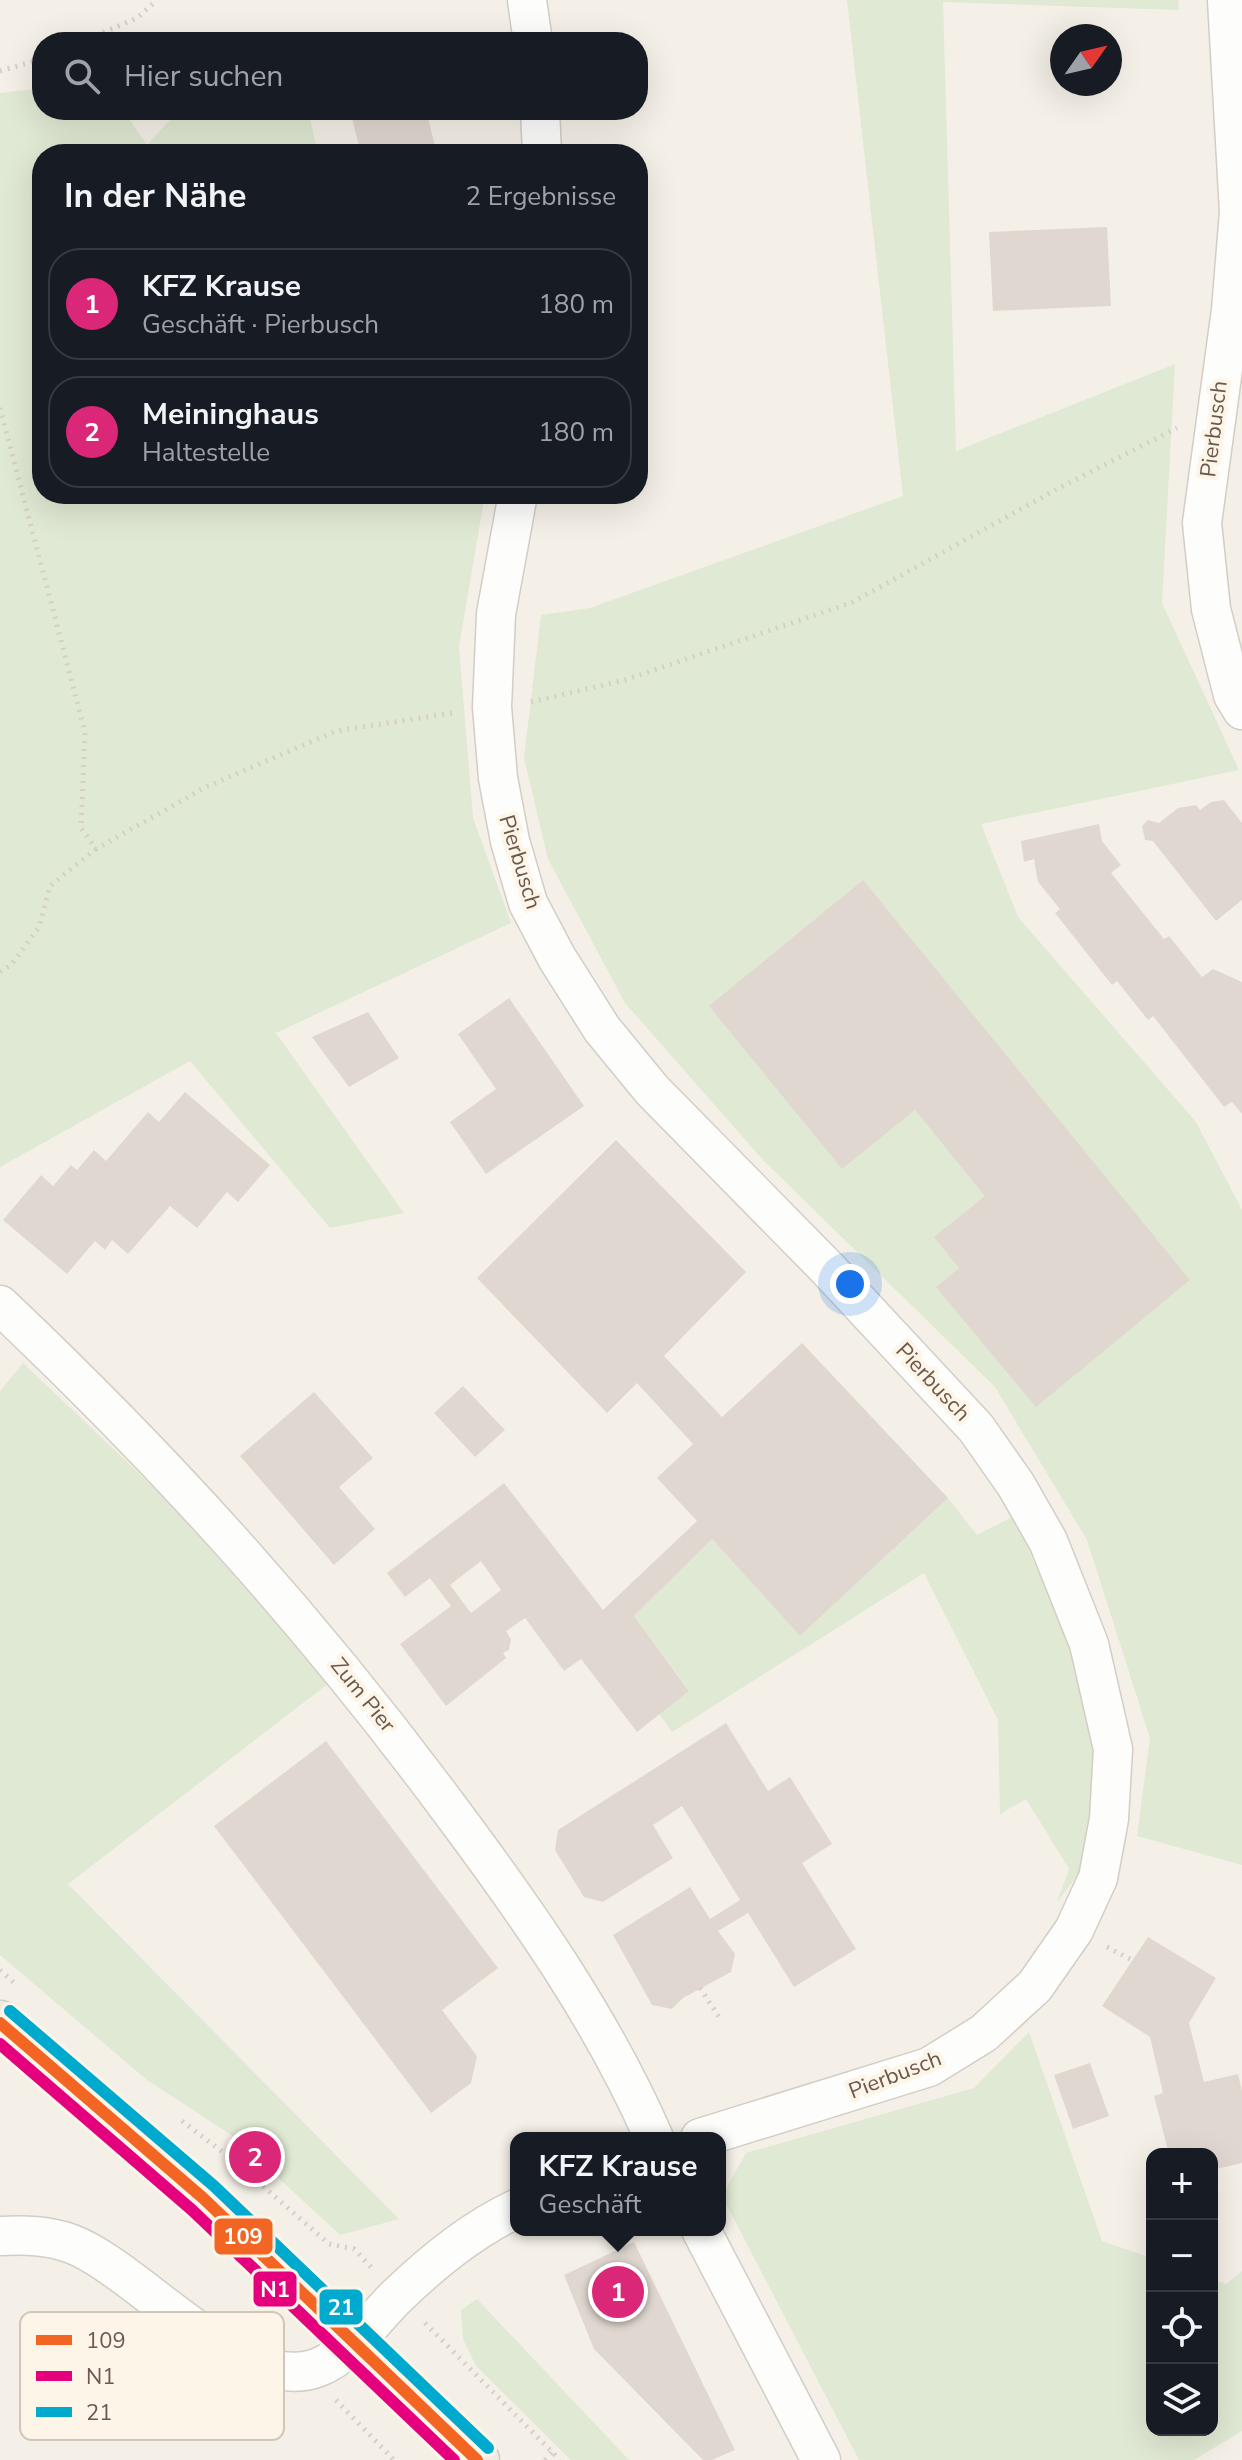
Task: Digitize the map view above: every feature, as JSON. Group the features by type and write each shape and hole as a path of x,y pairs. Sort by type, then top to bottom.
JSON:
{"main road":[{"path":"12,2007 203,2198 355,2339 477,2460"}],"street":[{"path":"527,0 532,32"},
{"name":"Pierbusch","path":"1227,0 1239,212 1231,310 1202,523 1211,609 1233,695 1242,710"},
{"path":"540,120 542,144"},
{"name":"Pierbusch","path":"516,504 496,614 492,707 498,778 510,841 528,903 557,958 602,1029 652,1090 828,1269 976,1428 1016,1485 1048,1541 1089,1644 1113,1749 1109,1819 1098,1878 1074,1930 1035,1986 984,2033 929,2067 719,2132"},
{"name":"Zum Pier","path":"0,1305 99,1399 206,1509 308,1626 389,1727 569,1977 628,2078 651,2132"},
{"path":"284,2368 306,2370 335,2359 397,2296 489,2221 510,2212"},
{"path":"0,2236 37,2235 73,2244 174,2312"},
{"path":"704,2236 821,2460"}],"path":[{"path":"104,32 137,18 157,0"},
{"path":"0,71 32,62"},
{"path":"0,408 85,732 81,828 96,849"},
{"path":"0,972 12,964 39,927 50,886 96,849 206,787 336,731 492,707 625,680 853,602 1125,453 1186,424 1214,419"},
{"path":"0,1970 12,2007"},
{"path":"700,1988 719,2017"},
{"path":"169,2112 233,2160 329,2244 354,2249 560,2460"},
{"path":"306,2370 394,2460"},
{"path":"545,2460 552,2452"}],"green space":[{"path":"847,0 1178,0 1179,10 943,2 956,451 1175,364 1162,603 1239,770 981,824 1018,917 1196,1122 1242,1210 1242,1865 1137,1836 1150,1738 1087,1540 995,1387 763,1160 625,1003 548,859 524,758 541,615 590,608 903,496"},
{"path":"32,89 32,120 130,120 146,144 32,144 32,504 483,504 459,647 473,818 511,923 276,1033 404,1213 330,1228 190,1061 0,1167 0,93"},
{"path":"170,120 310,120 316,144 148,144"},
{"path":"23,1363 165,1498 329,1683 68,1884 399,2219 340,2235 233,2136 147,2080 0,1955 0,1391"},
{"path":"948,1498 977,1535 1014,1516 1073,1651 1095,1762 1084,1867 1057,1902 1069,1869 1026,1799 1000,1814 998,1720 924,1573 672,1732 659,1714 689,1690 634,1616 712,1539 800,1636"},
{"path":"1029,2032 1102,2241 1146,2256 1146,2436 1218,2436 1218,2281 1226,2284 1242,2271 1242,2431 1194,2460 859,2460 726,2204 726,2189 746,2153 974,2088"},
{"path":"477,2299 629,2460 571,2460 476,2366 463,2339 461,2310"}],"building":[{"path":"352,120 428,120 434,144 358,144"},
{"path":"1107,227 1111,306 993,311 989,232"},
{"path":"1224,800 1242,823 1242,900 1216,921 1153,841 1145,840 1142,826 1148,820 1159,823 1178,808 1196,805 1200,810 1211,802"},
{"path":"1099,824 1102,841 1121,865 1111,873 1164,939 1169,936 1202,977 1213,969 1242,982 1242,1114 1232,1102 1224,1107 1153,1016 1148,1020 1117,981 1112,985 1055,913 1060,909 1038,882 1034,859 1024,862 1021,841"},
{"path":"863,880 1190,1280 1036,1407 936,1287 959,1268 934,1237 985,1196 915,1110 842,1169 709,1006"},
{"path":"509,998 584,1106 486,1174 450,1122 496,1089 458,1034"},
{"path":"368,1012 399,1058 349,1087 312,1037"},
{"path":"185,1092 270,1165 238,1202 227,1192 197,1228 170,1206 128,1254 112,1240 105,1250 95,1241 67,1274 3,1220 41,1175 53,1186 71,1165 77,1170 94,1150 106,1161 148,1112 159,1122"},
{"path":"616,1140 746,1272 664,1356 722,1417 802,1343 948,1498 800,1636 712,1539 634,1616 689,1691 637,1732 581,1659 564,1671 525,1618 506,1631 511,1639 509,1650 503,1653 506,1658 446,1706 400,1644 451,1606 430,1578 405,1597 387,1573 504,1483 603,1610 697,1521 657,1478 693,1444 637,1383 607,1413 477,1278","holes":["481,1561 501,1590 471,1613 450,1585"]},
{"path":"463,1386 505,1430 475,1457 434,1413"},
{"path":"314,1392 373,1458 339,1487 375,1529 334,1565 240,1456"},
{"path":"726,1723 768,1791 790,1777 832,1844 802,1863 856,1949 794,1987 748,1913 718,1931 735,1954 731,1972 683,1998 672,2009 652,2005 613,1935 690,1887 710,1919 740,1900 682,1806 653,1825 673,1858 603,1902 584,1897 555,1850 558,1830"},
{"path":"326,1741 498,1968 442,2010 477,2056 471,2083 431,2113 214,1826"},
{"path":"1148,1937 1216,1978 1189,2023 1204,2082 1238,2074 1242,2091 1242,2163 1218,2169 1218,2148 1167,2148 1154,2096 1163,2093 1150,2037 1102,2006"},
{"path":"1090,2063 1109,2116 1073,2129 1054,2075"},
{"path":"634,2242 735,2450 712,2460 703,2460 594,2349 564,2275"}],"transit line":[{"name":"21","path":"10,2011 214,2186 488,2448"},
{"name":"109","path":"0,2023 203,2198 477,2460"},
{"name":"N1","path":"0,2044 192,2210 454,2460"}],"place":[{"name":"Meininghaus","path":"255,2157"},
{"name":"KFZ Krause","path":"618,2292"}]}
